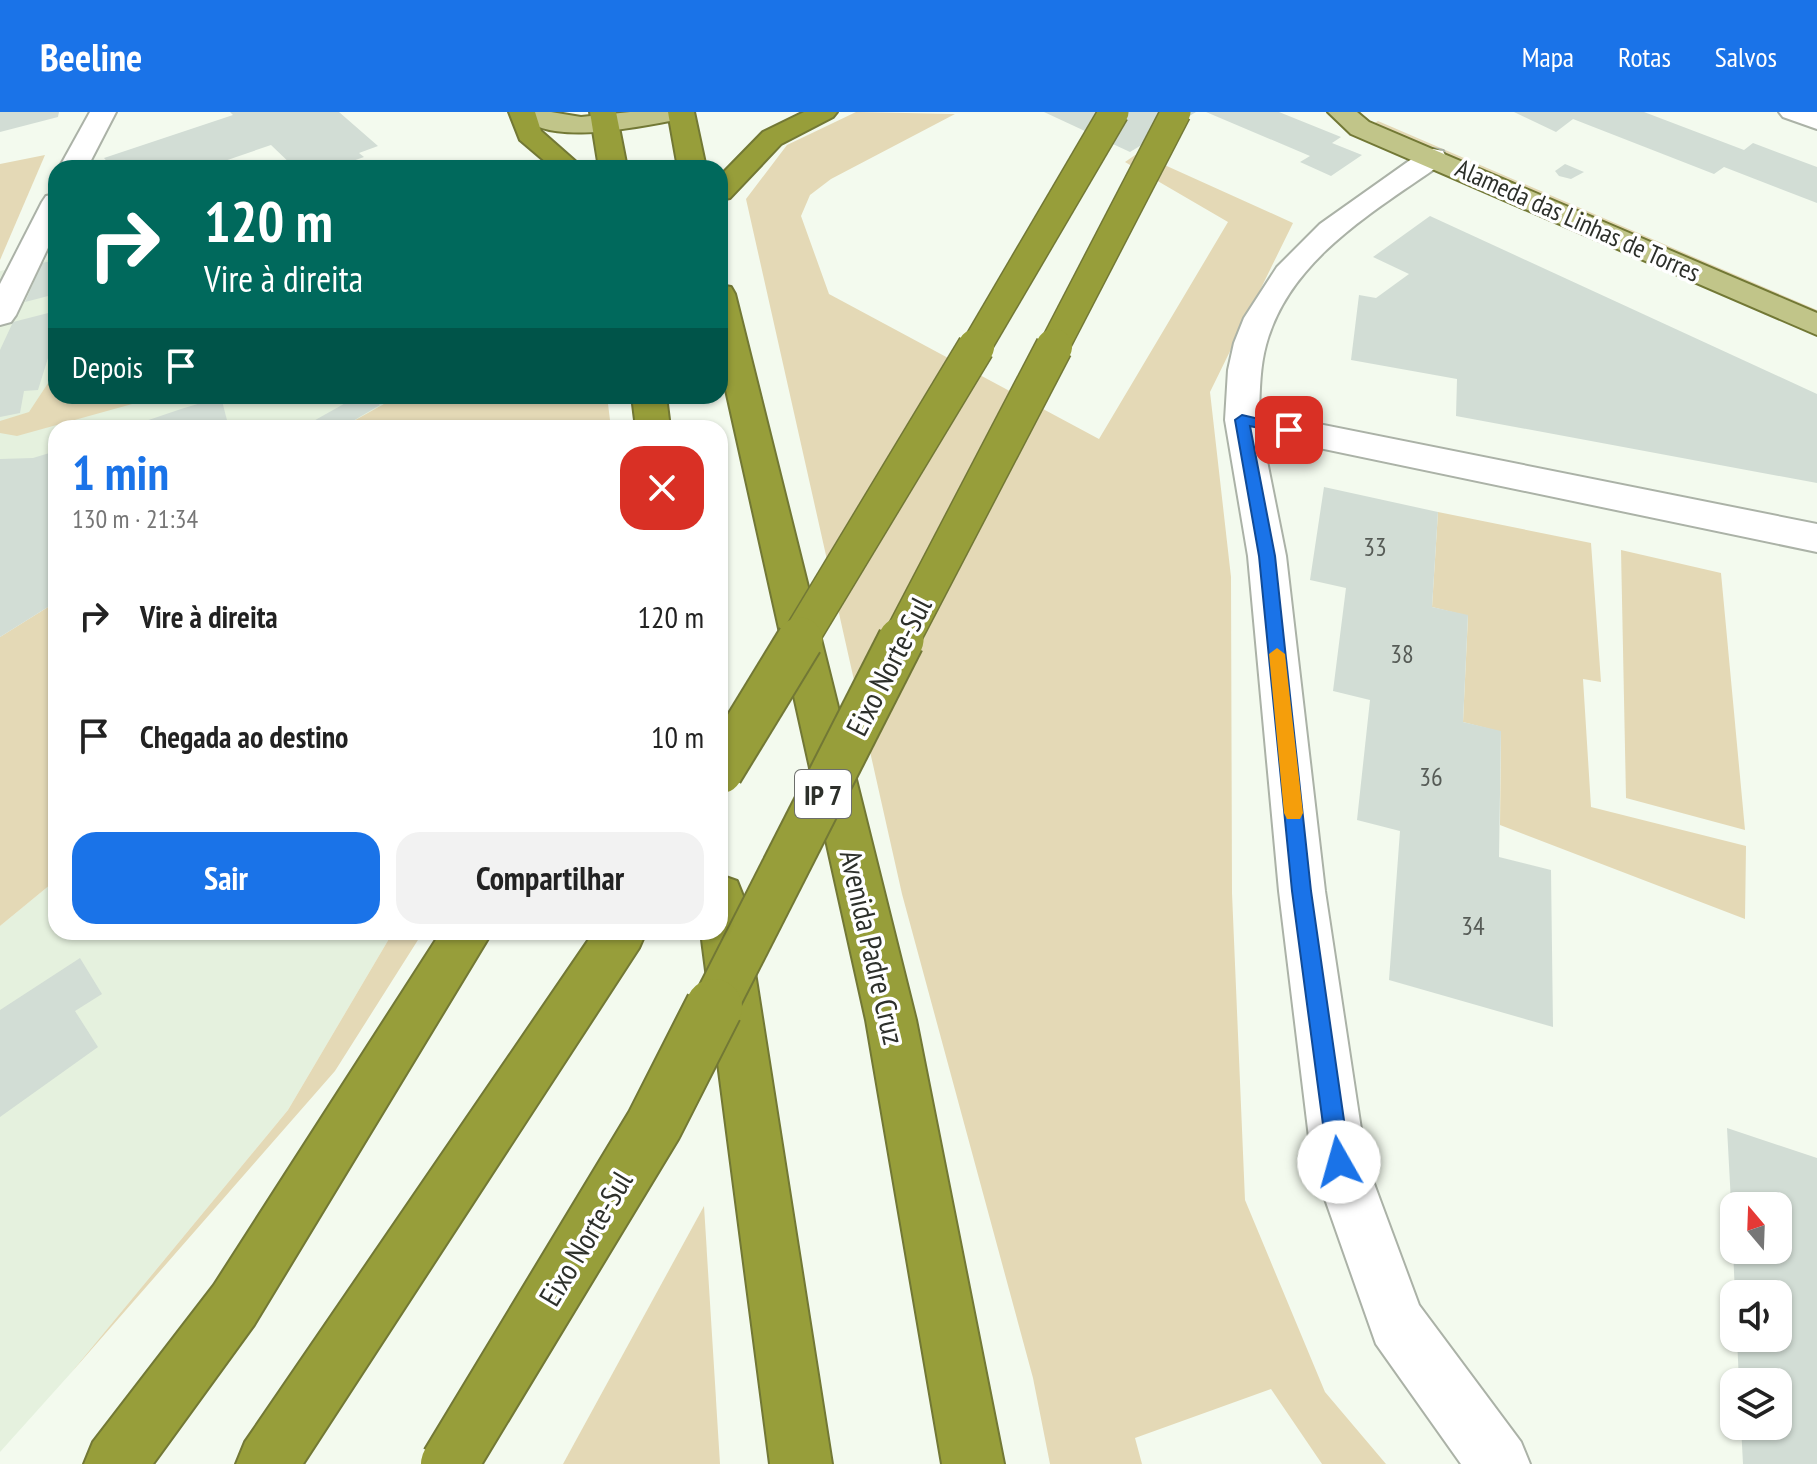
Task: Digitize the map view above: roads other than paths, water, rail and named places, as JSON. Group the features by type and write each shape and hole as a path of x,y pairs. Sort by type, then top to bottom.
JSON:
{"highway":[{"path":"522,112 529,134 560,160"},
{"path":"678,112 690,160"},
{"path":"728,184 772,138 824,112"},
{"path":"728,758 912,456 1114,112"},
{"name":"Eixo Norte-Sul","path":"449,1464 654,1125 936,572 1176,112"},
{"path":"604,117 612,160"},
{"name":"Avenida Padre Cruz","path":"728,328 891,1020 973,1464"},
{"path":"115,1464 234,1305 463,940"},
{"path":"267,1464 617,940"},
{"path":"726,940 801,1464"}],"main road":[{"path":"531,112 557,124 678,112"},
{"name":"Alameda das Linhas de Torres","path":"1341,112 1360,128 1817,325"},
{"name":"Alameda das Linhas de Torres","path":"1368,112 1817,301"}],"street":[{"path":"1792,112 1817,121"},
{"path":"77,160 100,117"},
{"path":"1433,157 1330,230 1288,273 1260,318 1250,343 1244,370 1242,420 1267,556 1302,891 1339,1162 1397,1323 1499,1464"},
{"path":"0,315 48,218"},
{"path":"1242,420 1817,538"},
{"path":"89,1464 234,1305"}]}
